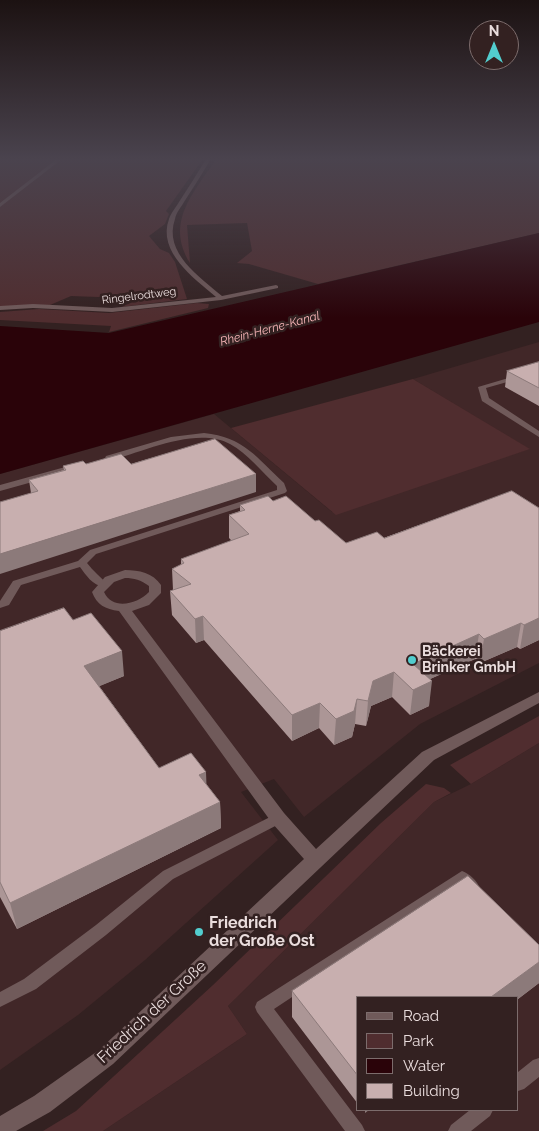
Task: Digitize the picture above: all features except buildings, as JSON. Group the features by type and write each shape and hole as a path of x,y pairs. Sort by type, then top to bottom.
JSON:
{"street":[{"path":"131,574 149,578 155,585 155,593 148,601 137,606 123,608 110,606 101,600 98,592 102,584 112,577 131,574"},
{"path":"123,608 278,818 315,860"},
{"name":"Friedrich der Große","path":"0,1128 42,1104 106,1057 428,756 539,697"}],"lane":[{"name":"Ringelrodtweg","path":"175,212 168,227 171,246 179,261 221,298"},
{"name":"Ringelrodtweg","path":"0,308 32,306 112,310 221,298 276,287"},
{"path":"539,371 482,387 485,399 539,435"},
{"path":"0,605 5,603 17,583 82,563 93,552 282,491 281,485 232,442 214,437 186,436 103,460"},
{"path":"0,488 84,465"},
{"path":"82,563 91,575 102,584"},
{"path":"0,1000 30,984 168,876 278,818"},
{"path":"356,1131 263,1007 462,877 483,897"},
{"path":"519,1082 539,1066"},
{"path":"457,1131 483,1111"}],"shaded area":[{"path":"539,342 539,663 420,724 304,817 274,779 241,792 278,840 145,960 78,1015 0,1070 0,474 214,414 332,512 529,449 413,379"},
{"path":"539,743 539,1131 103,1131 247,1034 228,1006 434,802 471,784"}],"green space":[{"path":"0,212 167,212 169,214 165,224 149,236 160,249 169,253 175,262 187,299 121,307 133,302 136,297 134,294 128,293 98,297 71,296 50,305 0,307"},
{"path":"184,212 539,212 539,233 318,284 249,264 237,263 252,251 247,223 187,225 190,263 183,248 180,234"},
{"path":"197,303 209,304 208,308 109,332 111,326 0,320 0,312 39,309 109,313"},
{"path":"413,379 530,449 336,515 231,428"},
{"path":"539,716 539,743 471,784 450,765"},
{"path":"426,784 444,788 451,793 434,802 228,1006 247,1034 103,1131 43,1131 76,1111 213,985 381,823"}],"water":[{"name":"Rhein-Herne-Kanal","path":"539,233 539,322 0,474 0,326 109,333"}],"place":[{"name":"Bäckerei Brinker GmbH","path":"412,660"},
{"name":"Friedrich der Große Ost","path":"199,932"}]}
